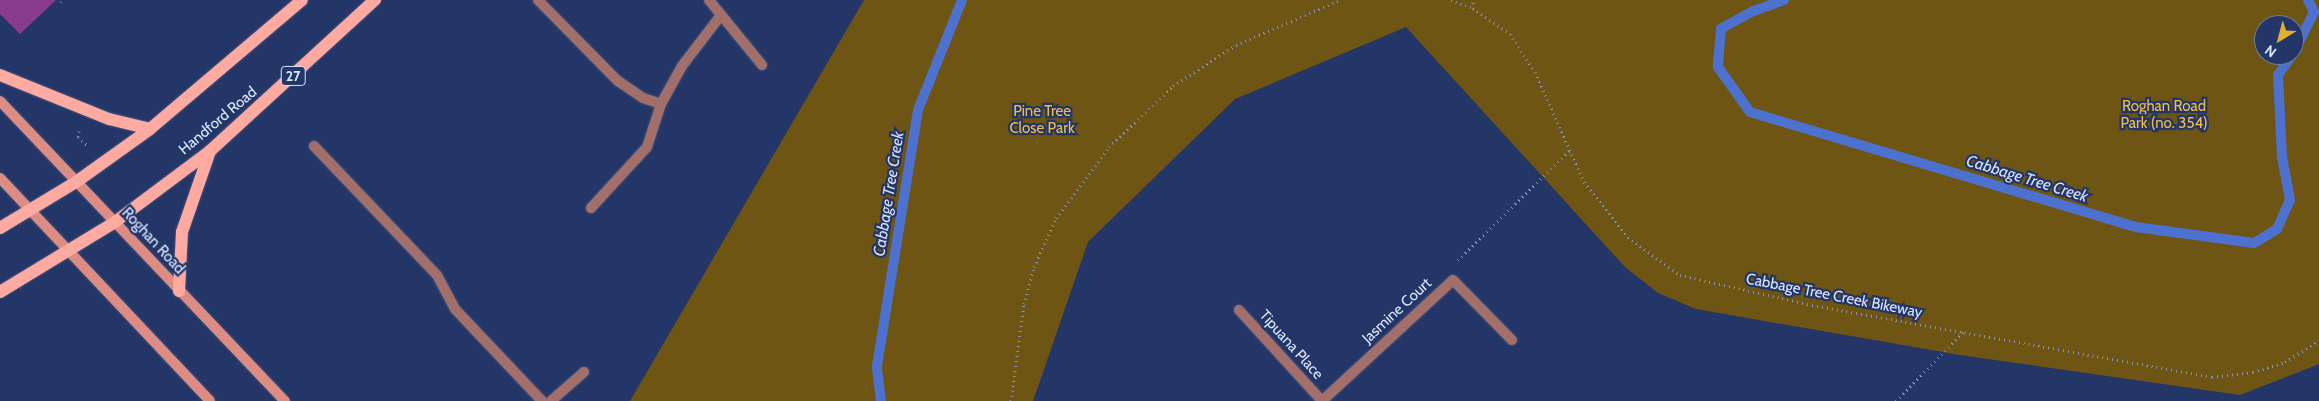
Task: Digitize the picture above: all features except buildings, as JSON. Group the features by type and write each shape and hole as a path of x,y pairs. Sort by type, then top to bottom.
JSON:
{"main road":[{"path":"0,228 76,182 150,129 302,0"},
{"name":"Handford Road","path":"70,252 115,222 210,151 375,0"},
{"path":"0,75 109,119 150,129"},
{"name":"Roghan Road","path":"0,101 285,401"},
{"path":"179,291 182,232 210,151"},
{"path":"0,178 210,401"},
{"name":"27","path":"0,292 70,252"}],"street":[{"path":"538,0 618,81 643,98 661,104"},
{"path":"708,0 762,65"},
{"path":"591,208 647,147 661,104 682,66 721,15"},
{"path":"314,146 438,275 454,309 542,401"},
{"name":"Jasmine Court","path":"1322,401 1453,280 1512,340"},
{"name":"Tipuana Place","path":"1239,310 1322,401"},
{"path":"551,401 584,372"}],"path":[{"path":"1011,401 1024,304 1034,267 1056,218 1109,147 1173,86 1236,44 1340,0"},
{"name":"Cabbage Tree Creek Bikeway","path":"1451,0 1473,8 1510,34 1524,51 1584,182 1622,230 1654,259 1680,275 1812,305 2212,377 2253,372 2277,364 2319,340"},
{"path":"1473,0 1473,8"},
{"path":"75,143 78,137 79,123"},
{"path":"78,137 88,146"},
{"path":"1453,280 1458,256 1569,151"},
{"path":"1896,401 1963,332"}],"green space":[{"name":"Pine Tree Close Park","path":"864,0 2319,0 2319,364 2240,395 1960,355 1696,309 1658,293 1625,267 1406,27 1235,99 1088,242 1033,401 630,401"}],"waterway":[{"name":"Cabbage Tree Creek","path":"881,401 877,366 918,110 962,0"},
{"name":"Cabbage Tree Creek","path":"1784,0 1753,11 1721,29 1718,67 1750,112 2136,227 2254,243 2277,229 2290,200 2282,157 2278,75 2285,65"},
{"name":"Cabbage Tree Creek","path":"2304,32 2314,12 2308,0"}],"park label":[{"name":"Roghan Road Park (no. 354)","path":"2164,114"}]}
